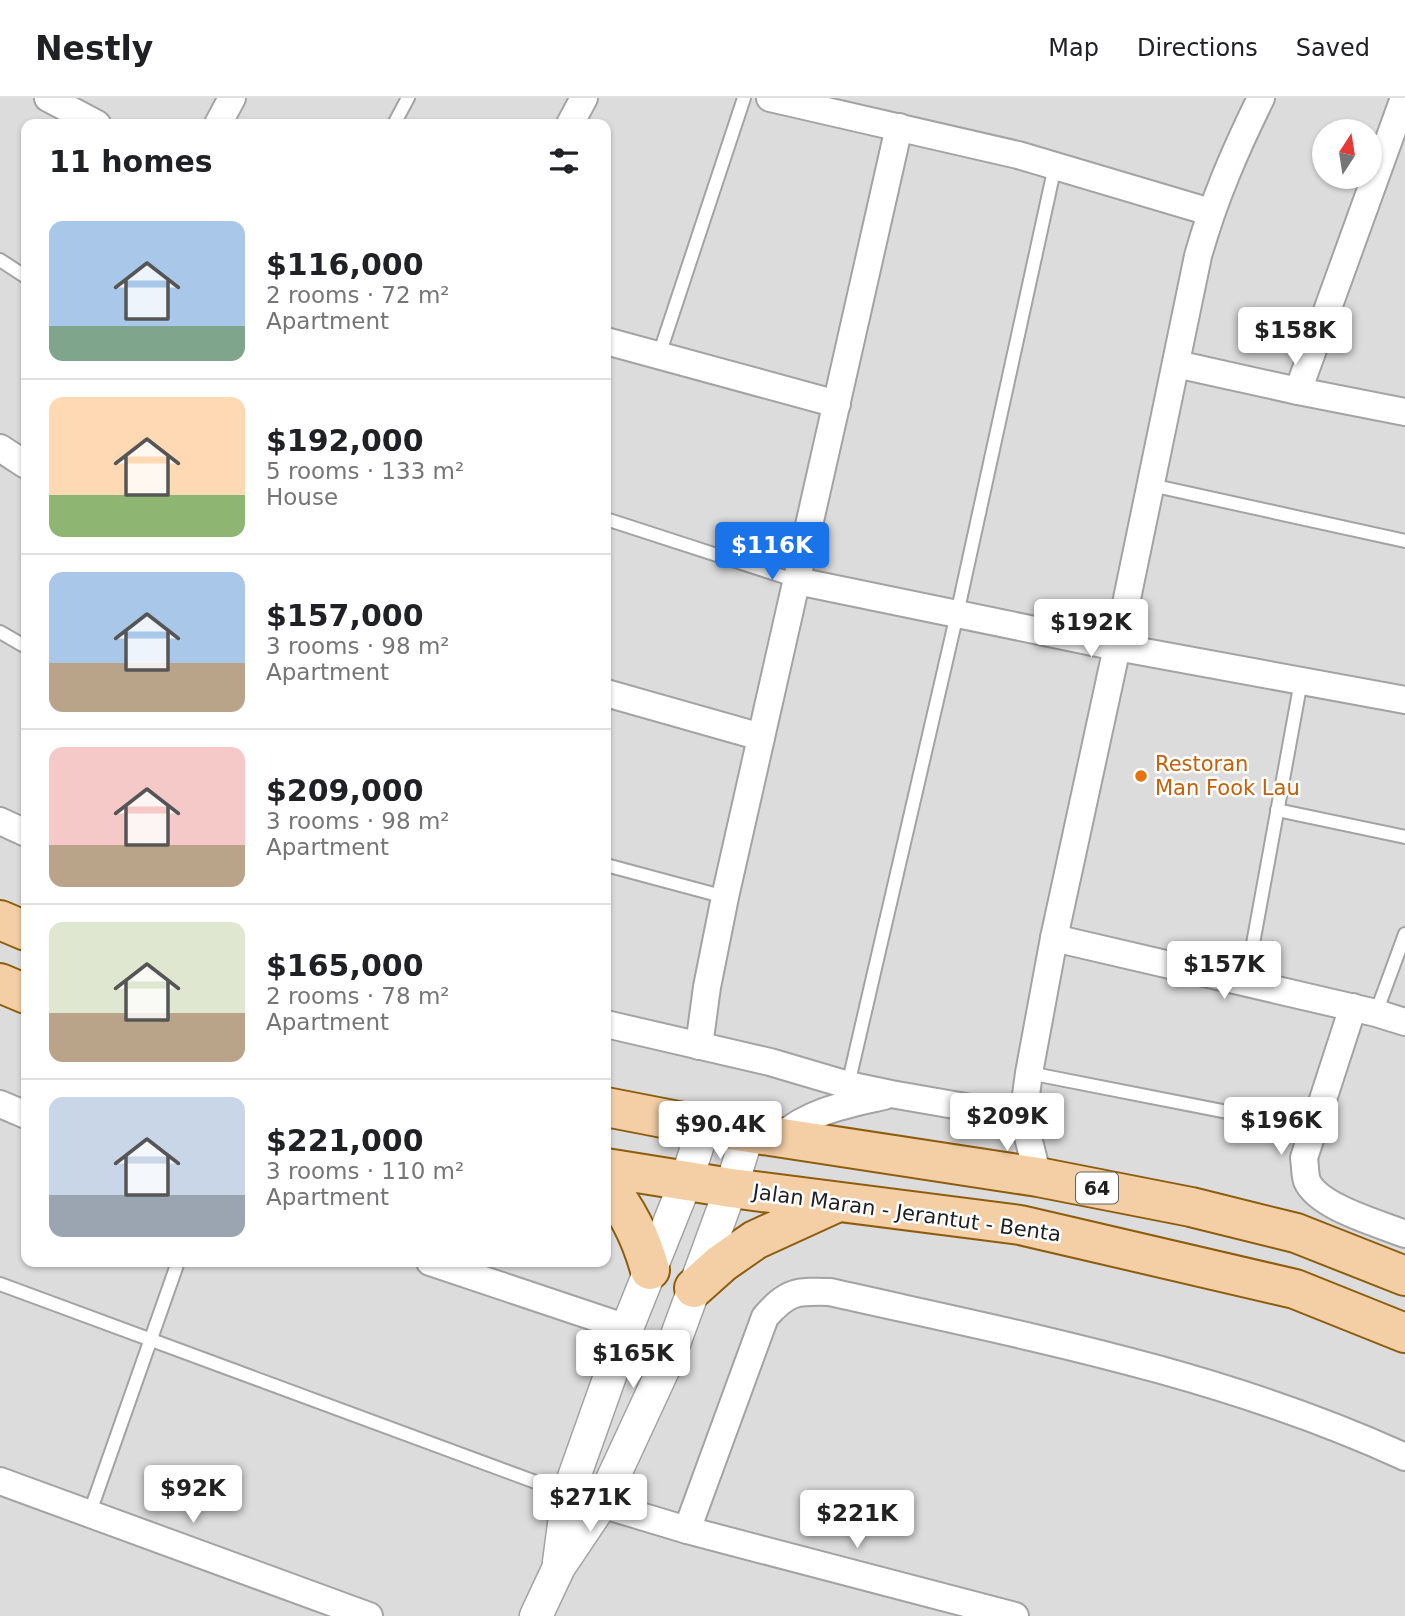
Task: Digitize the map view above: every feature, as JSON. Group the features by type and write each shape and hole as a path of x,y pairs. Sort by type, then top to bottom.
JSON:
{"main road":[{"path":"0,920 21,929"},
{"path":"0,983 21,992"},
{"name":"64","path":"611,1108 704,1126 1038,1177 1191,1207 1296,1233 1405,1276"},
{"name":"Jalan Maran - Jerantut - Benta","path":"611,1169 730,1188 1020,1225 1295,1289 1405,1333"},
{"path":"611,1190 642,1238 650,1270"},
{"path":"694,1288 722,1263 755,1240 838,1202"}],"street":[{"path":"48,98 88,119"},
{"path":"221,119 232,98"},
{"path":"573,119 584,98"},
{"path":"770,98 1055,166 1210,212"},
{"path":"1038,1177 1023,1117 1054,938 1198,256 1210,212 1228,165 1261,98"},
{"path":"1298,391 1404,98"},
{"path":"699,1046 707,987 725,897 899,127"},
{"path":"611,342 837,404"},
{"path":"1177,364 1405,412"},
{"path":"0,448 21,461"},
{"path":"797,581 1117,647 1405,700"},
{"path":"611,694 761,737"},
{"path":"1054,938 1365,1010 1405,1022"},
{"path":"1365,1010 1304,1158 1307,1181 1318,1195 1335,1206 1405,1234"},
{"path":"611,1025 771,1062 848,1085 1023,1117"},
{"path":"536,1616 559,1567 600,1506 669,1357 730,1188 764,1135 827,1109 891,1094"},
{"path":"0,1104 21,1113"},
{"path":"559,1567 568,1494 627,1328 686,1181 704,1126"},
{"path":"445,1267 627,1328"},
{"path":"687,1530 765,1317 781,1298 803,1291 830,1292 1128,1359 1247,1395 1405,1457"},
{"path":"0,1481 90,1512 327,1609 369,1616"},
{"path":"568,1494 600,1506 959,1609 1015,1616"}],"lane":[{"path":"397,119 408,98"},
{"path":"659,355 744,98"},
{"path":"848,1085 957,614 1055,166"},
{"path":"0,260 21,274"},
{"path":"1151,485 1405,541"},
{"path":"611,521 797,581"},
{"path":"0,632 21,645"},
{"path":"1245,982 1301,681"},
{"path":"1277,810 1405,837"},
{"path":"611,867 725,897"},
{"path":"1365,1010 1405,934"},
{"path":"1029,1073 1314,1129"},
{"path":"90,1512 176,1267"},
{"path":"0,1284 568,1494"}],"shaded area":[{"path":"0,98 1405,98 1405,1616 0,1616"}],"place":[{"name":"Restoran Man Fook Lau","path":"1141,776"}]}
